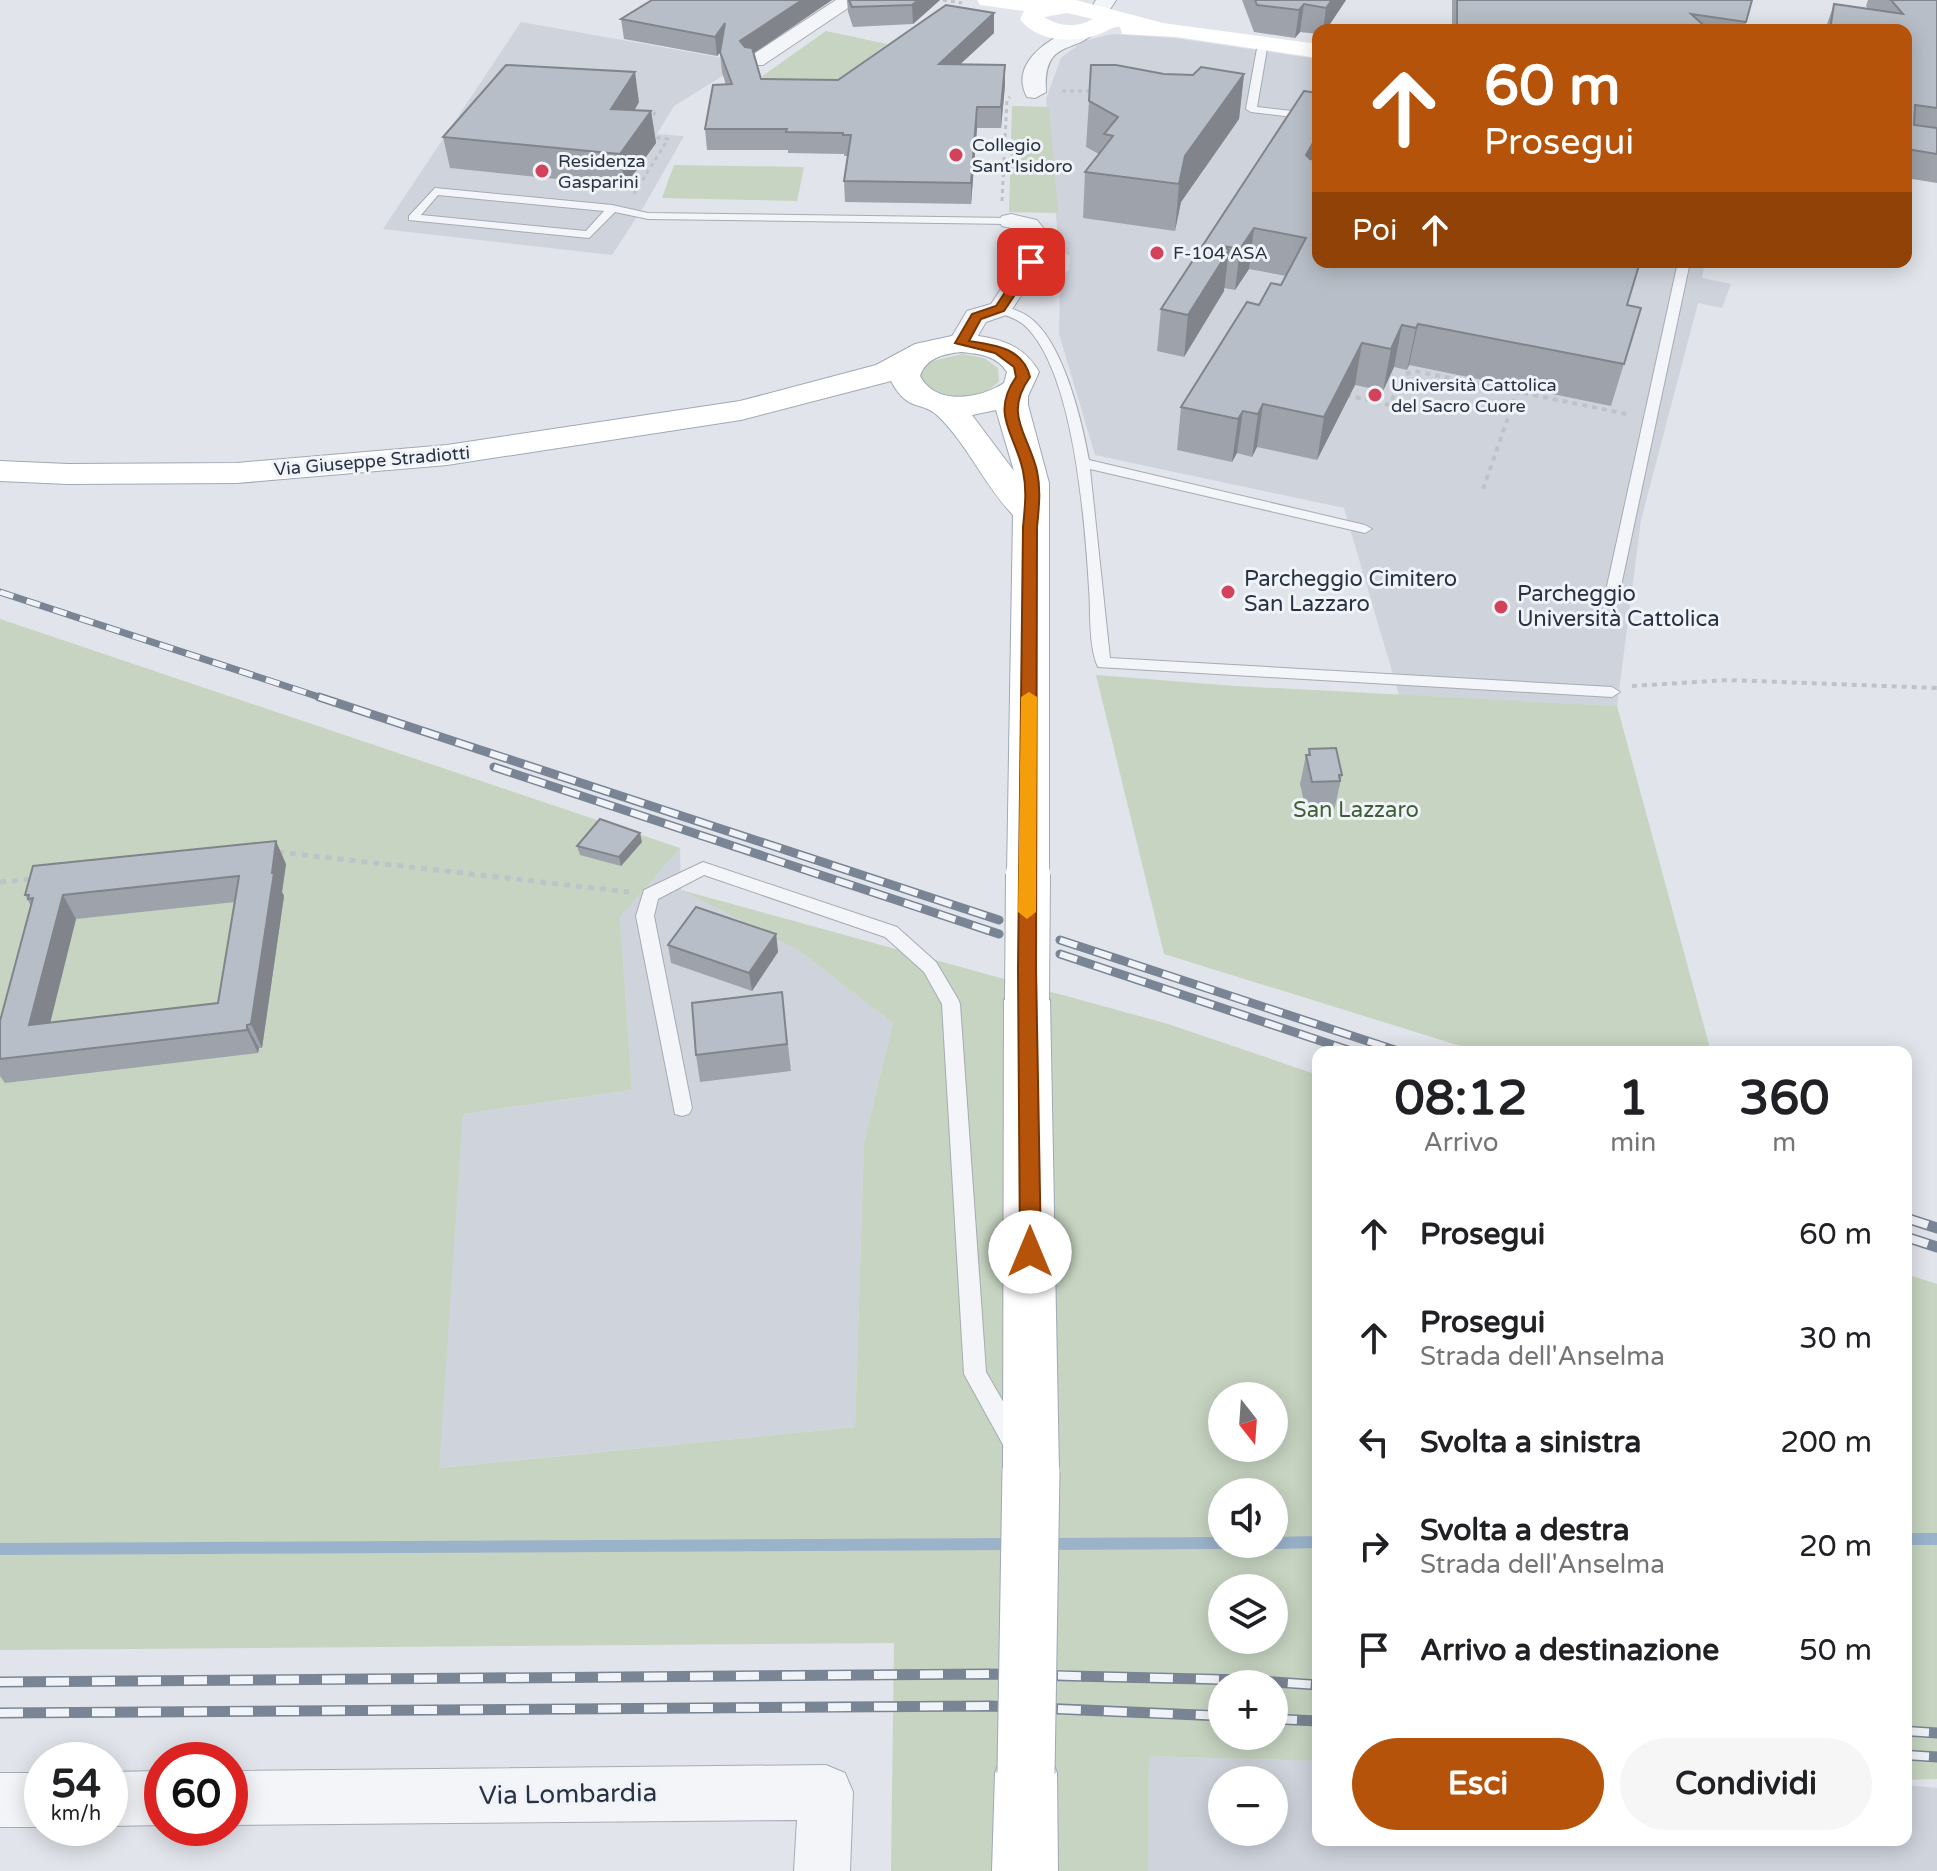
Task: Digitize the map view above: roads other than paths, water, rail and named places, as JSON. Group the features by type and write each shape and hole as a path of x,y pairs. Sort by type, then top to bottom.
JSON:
{"main road":[{"path":"990,0 1160,29 1312,50"},
{"path":"1052,11 1056,31 1099,17"},
{"path":"961,343 999,349 1015,359 1023,377 1012,393 1010,418 1030,468 1033,491 1030,512 1027,1000 1031,1471 1025,1871"},
{"name":"Via Giuseppe Stradiotti","path":"0,471 178,474 374,463 554,441 741,410 877,375 924,352 961,343"},
{"path":"911,361 906,368 906,384 937,404 976,439 1012,494 1030,512"},
{"name":"Via Giuseppe Stradiotti","path":"741,410 796,411 937,404 970,406 1012,393"}],"street":[{"path":"756,61 850,0"},
{"path":"1049,50 1052,11"},
{"path":"1035,92 1032,75 1037,63 1049,50 1099,17"},
{"path":"961,343 976,317 1000,309 1031,262 1032,229 1028,225 1007,221"},
{"name":"Via Lombardia","path":"248,1798 826,1792 822,1871"},
{"path":"0,1800 24,1800"}],"lane":[{"path":"1263,43 1251,109 1312,116"},
{"path":"618,209 589,235 413,218 435,191 618,209 648,216 1007,221"},
{"path":"1614,586 1683,268"},
{"path":"1000,309 1016,314 1034,328 1054,361 1077,429 1103,663 1612,692"},
{"path":"1082,463 1365,529"},
{"path":"682,1108 645,916 650,895 703,868 891,932 930,967 951,1004 975,1374 1031,1471"}],"waterway":[{"path":"1912,1539 1937,1539"},
{"path":"1288,1543 1312,1542"},
{"path":"1048,1544 1208,1543"},
{"path":"0,1549 1012,1544"}],"railway":[{"path":"0,592 325,699"},
{"path":"319,697 999,920"},
{"path":"494,767 999,934"},
{"path":"1060,940 1383,1046"},
{"path":"1060,954 1336,1046"},
{"path":"1912,1220 1937,1228"},
{"path":"1912,1239 1937,1247"},
{"path":"0,1682 989,1674 1312,1685"},
{"path":"0,1713 990,1706 1208,1715"},
{"path":"1288,1720 1312,1721"},
{"path":"1912,1731 1937,1733"},
{"path":"1912,1755 1937,1757"}],"place":[{"name":"Collegio Sant'Isidoro","path":"956,155"},
{"name":"Residenza Gasparini","path":"542,171"},
{"name":"F-104 ASA","path":"1157,253"},
{"name":"Università Cattolica del Sacro Cuore","path":"1375,395"},
{"name":"Parcheggio Cimitero San Lazzaro","path":"1228,592"},
{"name":"Parcheggio Università Cattolica","path":"1501,607"}],"park label":[{"name":"San Lazzaro","path":"1356,810"}]}
